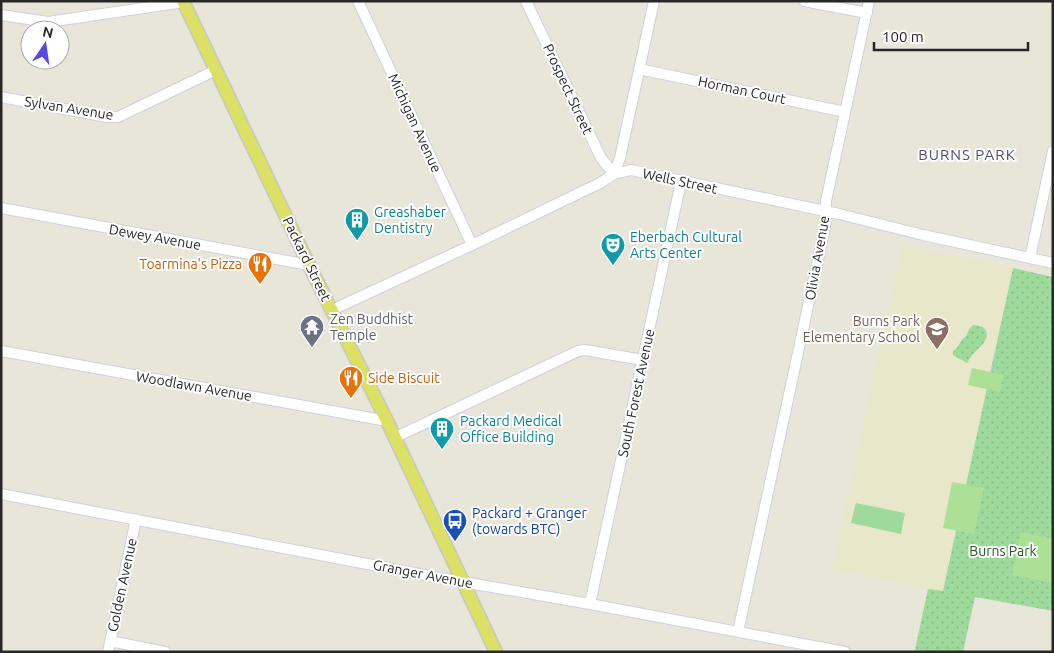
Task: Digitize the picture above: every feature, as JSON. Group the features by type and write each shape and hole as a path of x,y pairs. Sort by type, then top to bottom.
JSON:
{"main road":[{"name":"Packard Street","path":"183,1 496,652"}],"street":[{"path":"1,15 48,22 183,1"},
{"name":"Michigan Avenue","path":"358,1 472,245"},
{"name":"Prospect Street","path":"526,1 601,158 614,174"},
{"path":"614,174 620,158 654,1"},
{"path":"804,1 867,13"},
{"name":"Olivia Avenue","path":"738,632 825,227 826,201 869,1"},
{"name":"Horman Court","path":"639,69 845,112"},
{"name":"Sylvan Avenue","path":"1,97 107,117 118,117 216,70"},
{"path":"1030,258 1053,151"},
{"name":"Wells Street","path":"332,310 472,245 598,184 614,174 631,170 826,211 1053,263"},
{"name":"South Forest Avenue","path":"590,604 681,182"},
{"name":"Dewey Avenue","path":"1,208 310,265"},
{"path":"394,438 578,351 585,350 643,360"},
{"name":"Woodlawn Avenue","path":"1,351 387,422"},
{"name":"Granger Avenue","path":"1,494 845,652"},
{"name":"Golden Avenue","path":"109,647 136,519"},
{"path":"109,647 165,652"}],"shaded area":[{"name":"Burns Park Elementary School","path":"902,246 1013,268 943,592 832,569"}],"green space":[{"name":"Burns Park","path":"1013,268 1053,277 1053,611 975,597 963,652 925,652 915,650 928,589 943,591"},
{"path":"973,325 984,328 987,336 983,344 967,363 953,355 953,351"},
{"path":"972,368 1004,375 1000,392 968,385"},
{"path":"952,482 984,488 974,534 943,528"},
{"path":"856,503 905,513 901,534 851,523"},
{"path":"1021,532 1053,539 1053,583 1012,575"}],"place":[{"name":"Greashaber Dentistry","path":"357,241"},
{"name":"Eberbach Cultural Arts Center","path":"613,266"},
{"name":"Toarmina's Pizza","path":"260,285"},
{"name":"Zen Buddhist Temple","path":"312,348"},
{"name":"Burns Park Elementary School","path":"937,350"},
{"name":"Side Biscuit","path":"351,399"},
{"name":"Packard Medical Office Building","path":"442,450"},
{"name":"Packard + Granger (towards BTC)","path":"455,542"}],"district":[{"name":"BURNS PARK","path":"967,155"}]}
